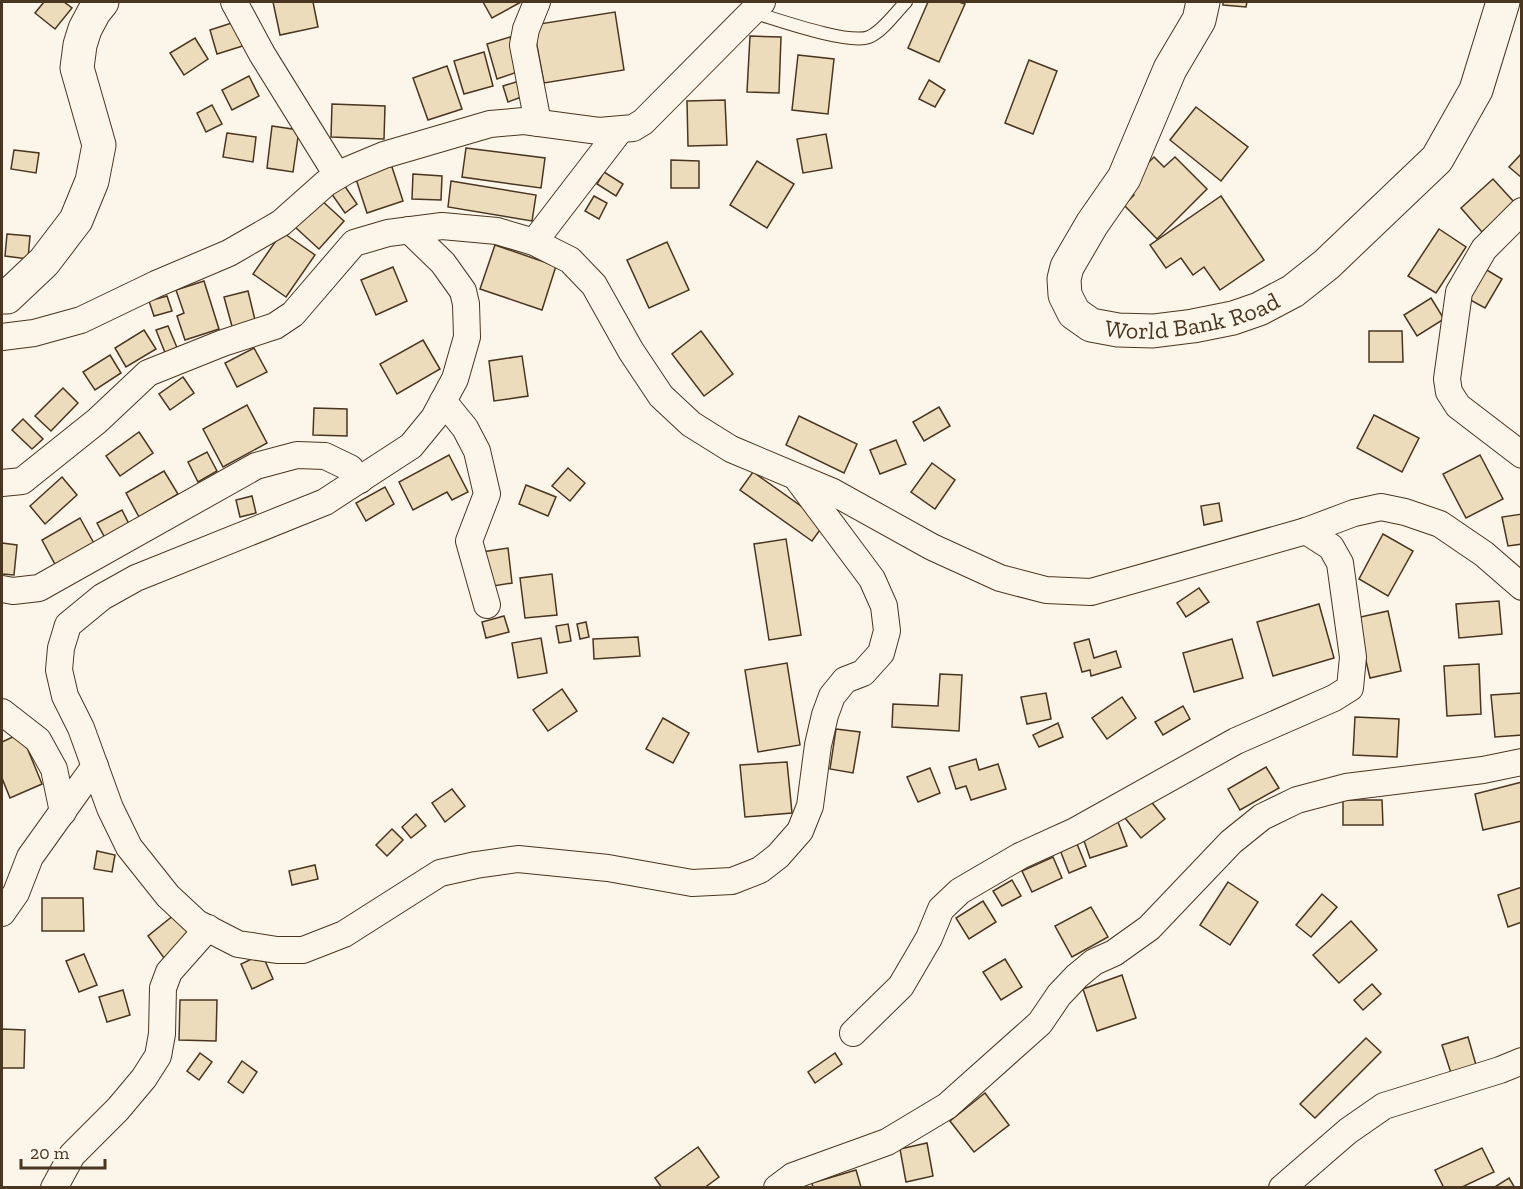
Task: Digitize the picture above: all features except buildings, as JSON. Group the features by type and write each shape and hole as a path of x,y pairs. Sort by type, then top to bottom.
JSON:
{"main road":[{"path":"2,297 7,297 44,262 76,220 92,181 99,145 77,68 85,29 102,2"},
{"name":"World Bank Road","path":"1203,2 1199,20 1170,69 1124,178 1092,224 1067,267 1064,279 1065,295 1074,313 1090,325 1118,330 1153,331 1193,326 1233,318 1259,309 1293,291 1326,264 1437,159 1476,90 1503,2"}],"street":[{"path":"234,2 262,54 338,175"},
{"path":"537,2 526,29 523,45 538,123"},
{"path":"2,337 34,333 81,320 156,284 229,254 281,223 338,175 384,155 490,124 524,121 599,131 633,128 644,122 757,7"},
{"path":"534,242 620,130"},
{"path":"1521,211 1484,249 1459,292 1447,379 1449,392 1458,406 1521,455"},
{"path":"2,483 22,481 97,421 148,373 223,343 275,326 293,314 354,243 388,233 442,226 497,231 534,242 570,260 594,285 631,351 662,396 691,424 731,449 833,492 932,548 990,574 1046,590 1091,592 1306,531 1354,513 1381,507 1405,512 1440,524 1484,554 1521,587"},
{"path":"409,230 443,263 463,291 466,304 467,338 455,380 434,418 411,446 325,502 136,578 102,597 68,625 61,648 59,670 65,696 81,728 110,808 129,846 168,896 197,923 238,944 277,950 303,950 344,934 440,873 476,865 518,859 608,868 692,884 732,881 760,870 778,856 800,831 810,806 818,744 832,696 845,680 863,673 881,653 886,631 884,606 872,579 796,477"},
{"path":"443,401 465,428 477,451 487,494 469,541 488,605"},
{"path":"2,589 13,591 39,588 256,466 297,455 324,456 350,468 360,480"},
{"path":"853,1033 901,986 928,938 941,909 960,891 1020,856 1076,831 1236,741 1334,699 1350,687 1353,657 1340,563 1331,547 1306,531"},
{"path":"2,712 38,740 54,769 63,812"},
{"path":"777,1188 793,1176 887,1142 946,1106 990,1070 1040,1023 1059,995 1077,976 1094,962 1114,953 1149,928 1232,842 1262,817 1297,800 1346,787 1483,770 1521,762"},
{"path":"2,913 16,893 30,857 95,766"},
{"path":"54,1188 72,1155 118,1108 144,1078 158,1056 162,1034 163,988 169,972 208,928"},
{"path":"1282,1188 1348,1131 1384,1106 1500,1070 1521,1061"}],"lane":[{"path":"757,7 840,37 858,40 871,36 906,2"}]}
